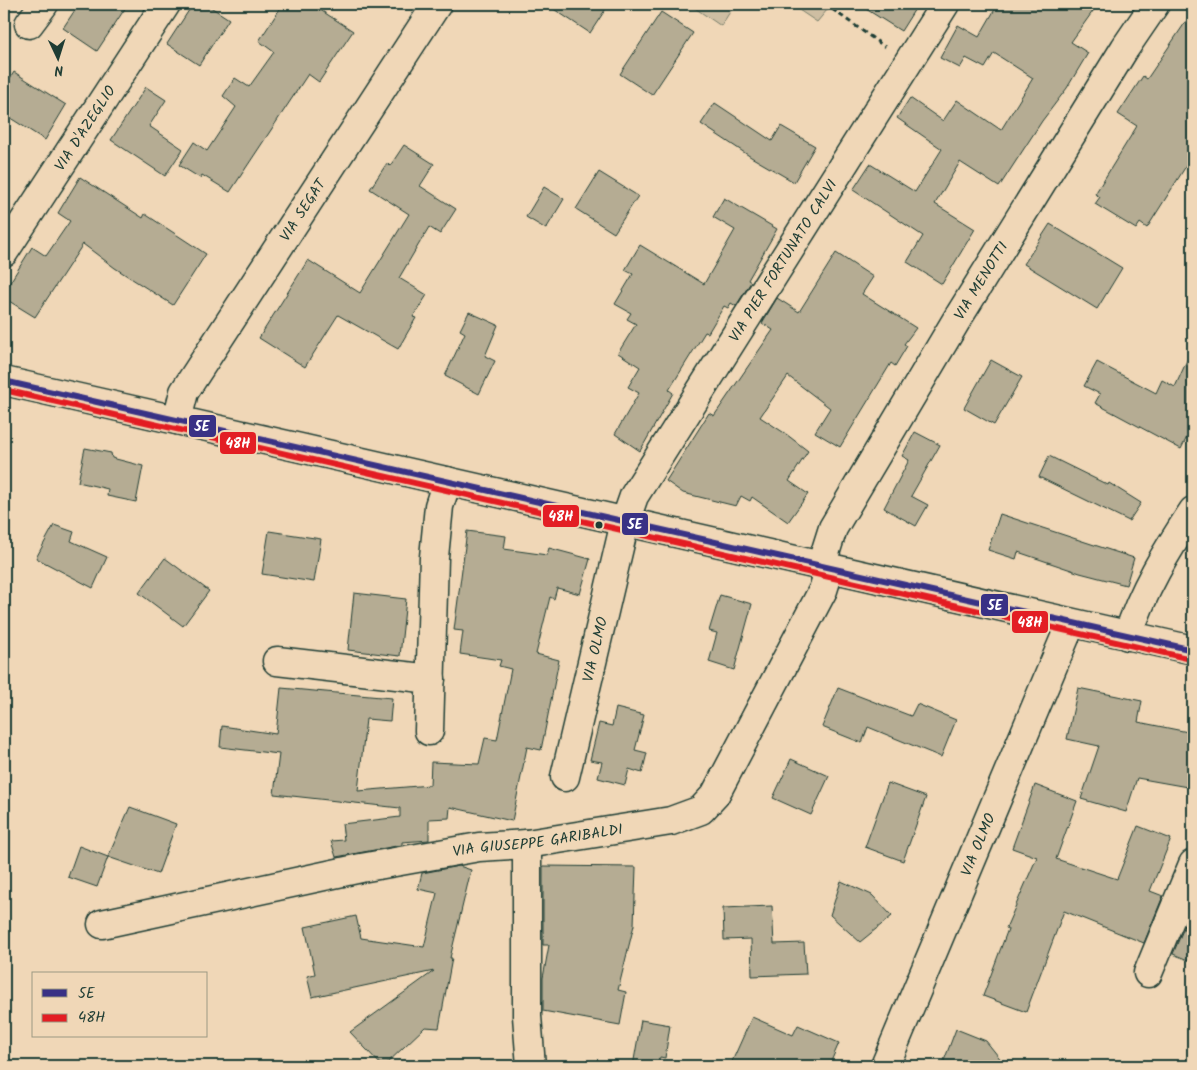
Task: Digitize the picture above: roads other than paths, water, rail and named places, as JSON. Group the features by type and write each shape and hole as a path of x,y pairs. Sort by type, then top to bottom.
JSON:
{"street":[{"name":"VIA D'AZEGLIO","path":"4,252 166,4"},
{"name":"VIA SEGAT","path":"177,420 184,392 437,4"},
{"name":"VIA PIER FORTUNATO CALVI","path":"625,522 634,496 945,4"},
{"name":"VIA MENOTTI","path":"825,567 833,528 941,346 1125,48 1155,4"},
{"path":"4,381 1193,650"},
{"path":"429,731 434,557 440,506 447,481"},
{"path":"1128,636 1135,613 1168,550 1193,511"},
{"name":"VIA OLMO","path":"565,777 625,522"},
{"name":"VIA GIUSEPPE GARIBALDI","path":"102,924 361,868 478,847 527,844 671,822 701,810 715,795 823,590 825,567"},
{"name":"VIA OLMO","path":"884,1066 1071,623"},
{"path":"277,661 431,679"},
{"path":"527,844 527,1016 531,1066"},
{"path":"1148,974 1193,864"}]}
